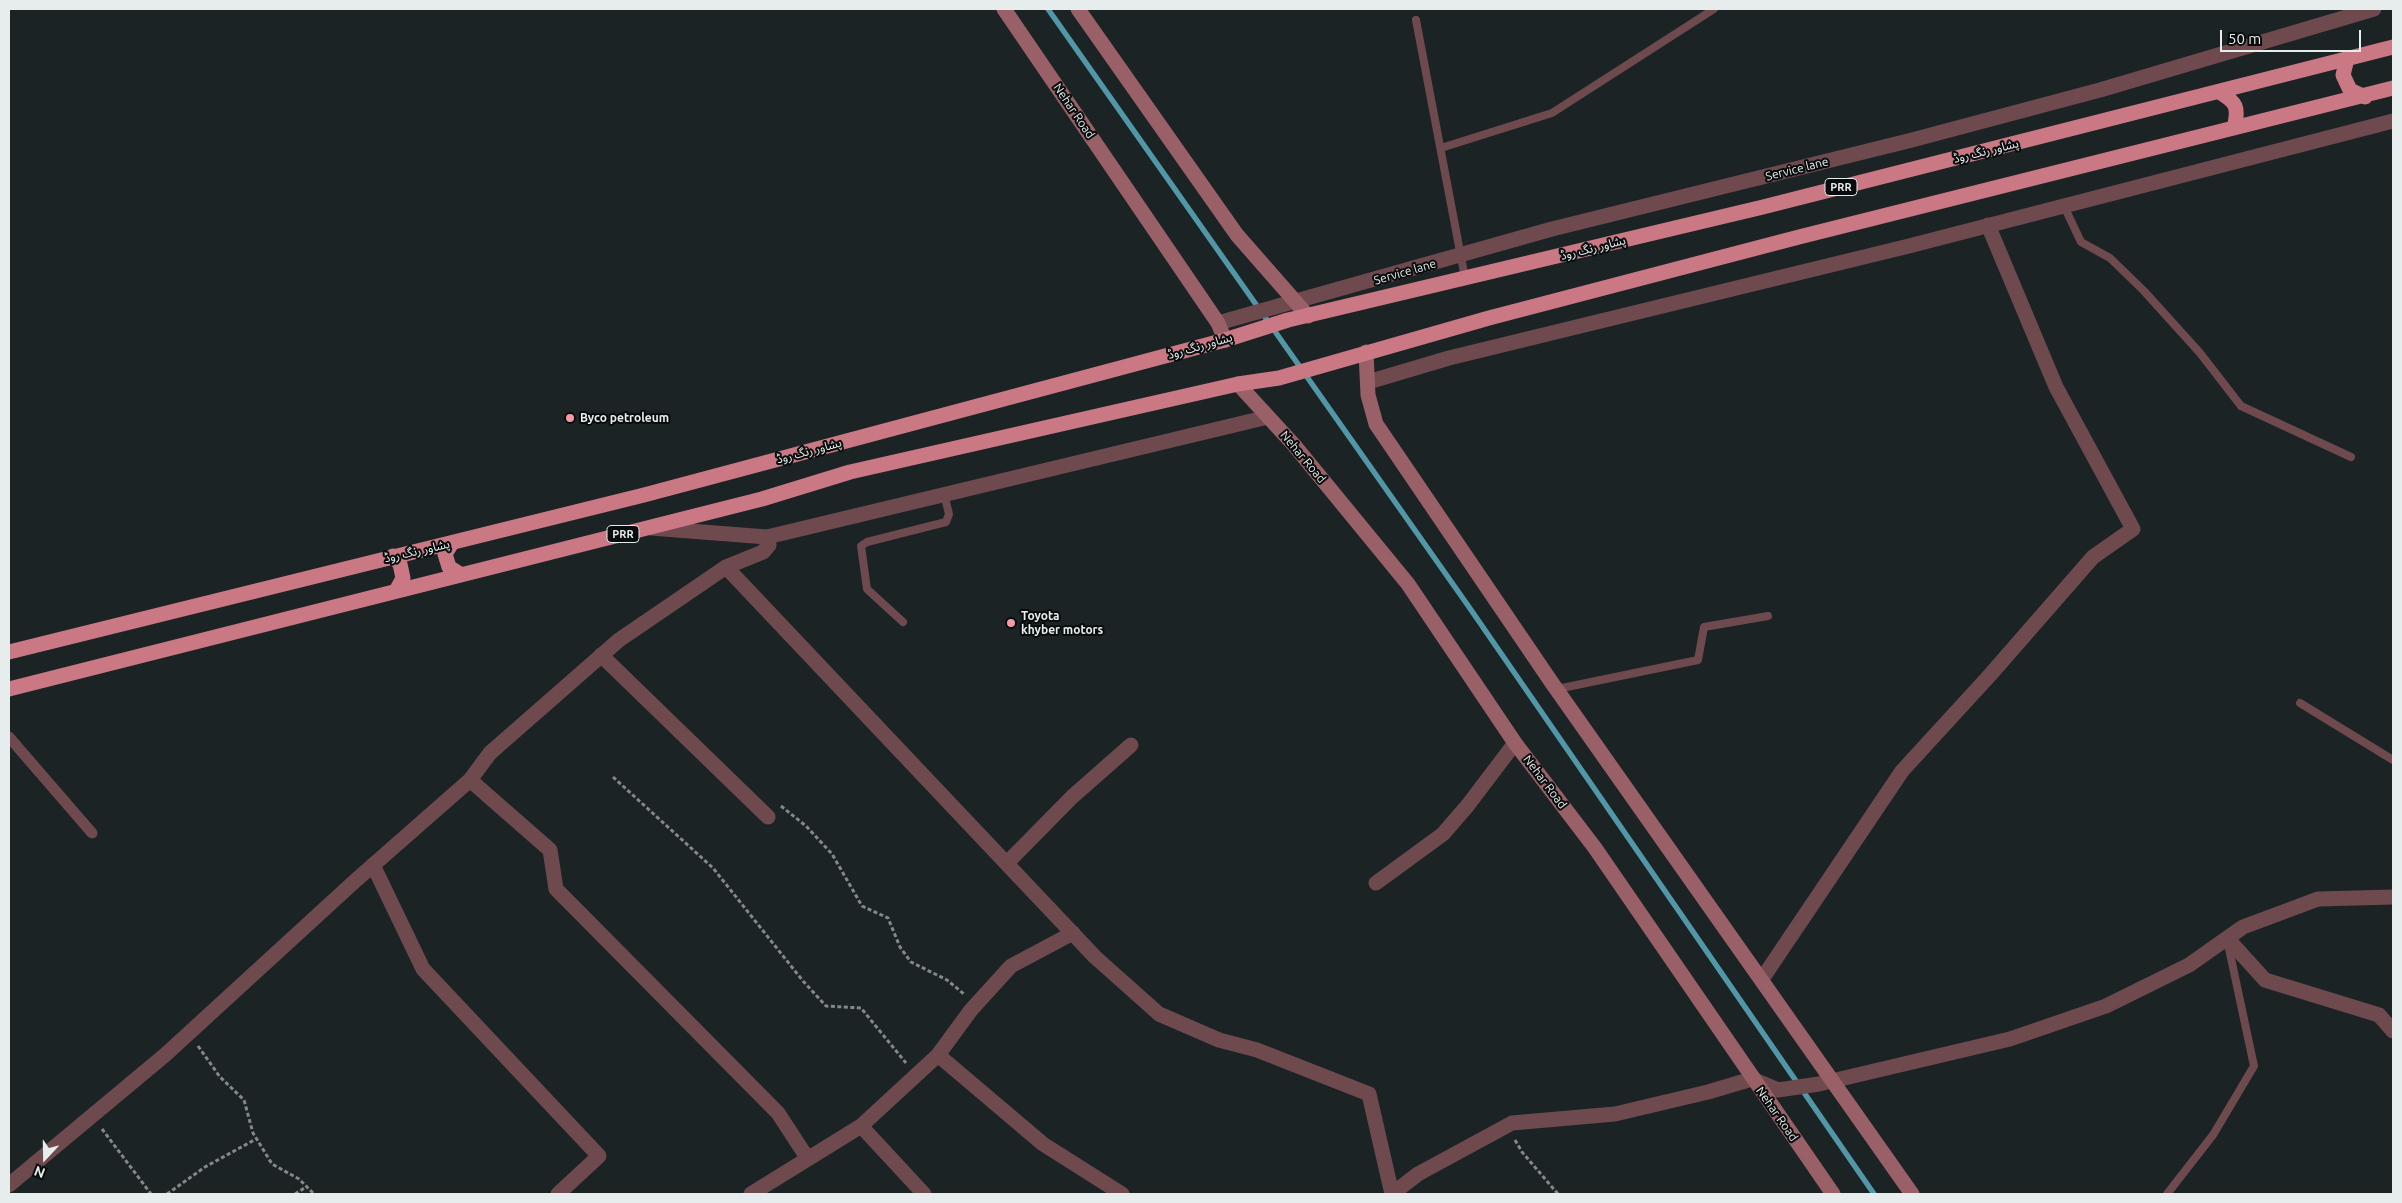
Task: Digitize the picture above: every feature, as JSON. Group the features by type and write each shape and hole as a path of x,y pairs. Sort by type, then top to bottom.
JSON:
{"highway":[{"name":"پشاور رنگ روڈ","path":"9,652 654,493 1225,340 1288,320 1763,207 2393,47"},
{"path":"2347,59 2342,75 2350,90 2365,96"},
{"name":"PRR","path":"9,689 762,499 850,472 1238,384 1279,378 1366,352 1790,240 2393,88"},
{"path":"2219,92 2232,100 2238,113 2234,128"},
{"path":"452,543 445,554 449,567 460,574"},
{"path":"393,556 400,564 403,578 396,591"}],"main road":[{"name":"Nehar Road","path":"1004,9 1218,323 1225,340"},
{"path":"1078,9 1237,235 1308,316"},
{"path":"1366,352 1368,395 1376,424 1557,689 1762,979 1825,1083 1912,1194"},
{"name":"Nehar Road","path":"1238,384 1294,445 1408,584 1515,743 1595,848 1752,1079 1833,1194"}],"street":[{"name":"Service lane","path":"1218,323 1295,303 1552,229 1912,140 2100,90 2374,9"},
{"path":"1368,382 1449,358 1988,226 2393,121"},
{"path":"1762,979 1902,771 1990,675 2093,557 2133,529 2056,387 1988,226"},
{"path":"646,528 767,537 1268,417"},
{"path":"9,1185 190,1033 373,865 470,780 490,753 601,654 618,640 726,567 764,552 769,545 767,537"},
{"path":"726,567 1095,957 1159,1014 1219,1040 1257,1050 1369,1094 1392,1194 1418,1174 1512,1123 1615,1114 1708,1092 1752,1079 1778,1090 1825,1083 2010,1039 2106,1006 2189,966 2243,927 2318,898 2393,898"},
{"path":"601,654 768,817"},
{"path":"9,737 92,834"},
{"path":"1376,883 1443,834 1468,806 1515,743"},
{"path":"1007,863 1072,797 1131,745"},
{"path":"470,780 550,850 556,889 778,1112 808,1159"},
{"path":"373,865 422,969 599,1156 558,1194"},
{"path":"751,1194 861,1126 938,1055 977,1003 1010,966 1073,933"},
{"path":"2227,938 2265,980 2379,1015 2393,1031"},
{"path":"938,1055 1044,1144 1122,1194"},
{"path":"861,1126 924,1194"}],"lane":[{"path":"1440,148 1552,113 1714,9"},
{"path":"1416,20 1460,256 1466,278"},
{"path":"2064,206 2081,242 2110,258 2144,291 2200,353 2241,406 2351,457"},
{"path":"903,622 867,589 861,546 867,542 946,522 949,514 944,494"},
{"path":"1557,689 1698,660 1704,627 1768,616"},
{"path":"2300,703 2393,760"},
{"path":"2166,1194 2213,1135 2254,1066 2227,938"}],"path":[{"path":"612,777 713,868 803,981 826,1006 861,1008 916,1075"},
{"path":"768,817 780,805 806,826 832,854 862,906 888,918 900,947 911,962 947,980 977,1003"},
{"path":"190,1033 220,1077 244,1100 252,1133 272,1164 299,1179 314,1194"},
{"path":"92,1116 151,1194"},
{"path":"1506,1126 1522,1152 1558,1194"},
{"path":"166,1194 205,1167 256,1139"},
{"path":"295,1194 306,1187"}],"waterway":[{"path":"1048,9 1469,607 1874,1194"}],"place":[{"name":"Byco petroleum","path":"570,418"},
{"name":"Toyota khyber motors","path":"1011,623"}]}
